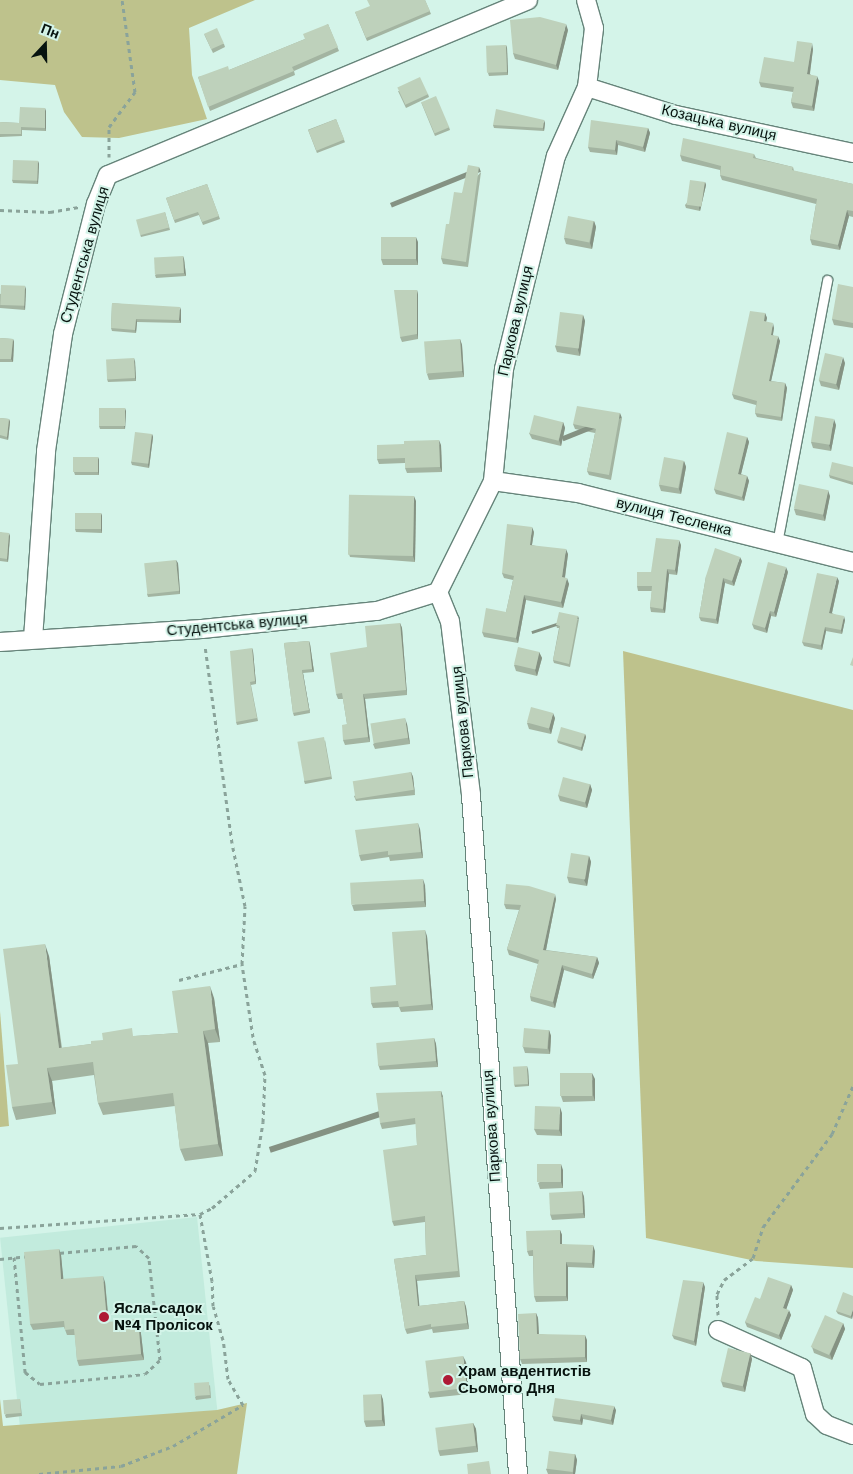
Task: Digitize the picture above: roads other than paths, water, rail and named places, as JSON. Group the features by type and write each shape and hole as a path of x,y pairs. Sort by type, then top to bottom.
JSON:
{"street":[{"name":"Студентська вулиця","path":"33,639 47,441 63,334 96,204 108,175 528,0"},
{"name":"Паркова вулиця","path":"518,1474 470,785 450,621 438,592 493,481 504,369 556,156 587,88 594,28 586,0"},
{"name":"Козацька вулиця","path":"587,88 676,115 853,153"},
{"name":"вулиця Тесленка","path":"493,481 578,494 853,562"},
{"name":"Студентська вулиця","path":"0,642 202,629 377,611 438,592"},
{"path":"718,1330 802,1368 815,1414 827,1425 853,1435"}],"lane":[{"path":"776,543 827,280"}],"place":[{"name":"Ясла-садок №4 Пролісок","path":"104,1317"},
{"name":"Храм авдентистів Сьомого Дня","path":"448,1380"}]}
